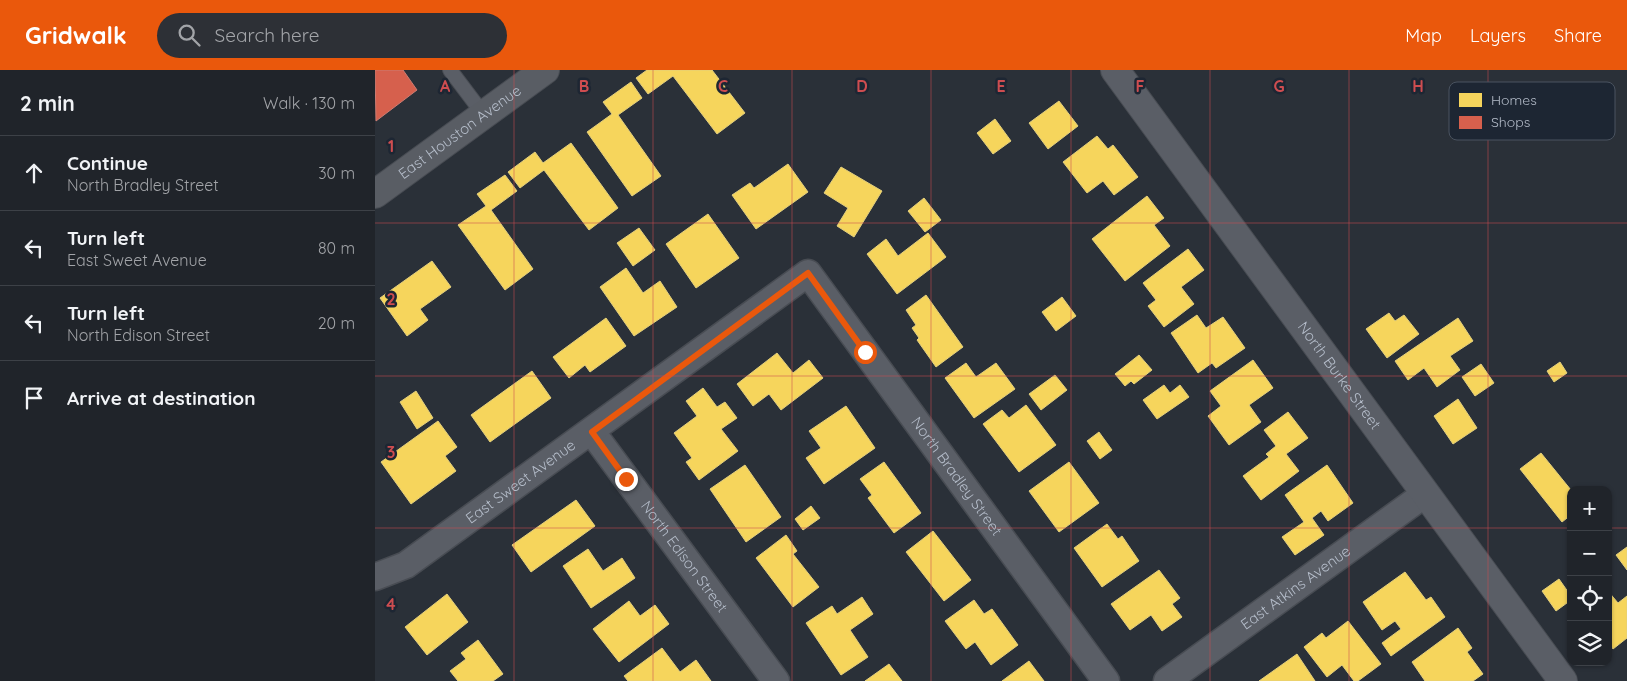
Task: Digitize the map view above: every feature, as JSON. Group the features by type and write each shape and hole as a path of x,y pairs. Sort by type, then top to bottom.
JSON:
{"main road":[{"name":"East Houston Avenue","path":"375,194 545,70"}],"street":[{"name":"North Burke Street","path":"1115,70 1563,681"},
{"name":"East Sweet Avenue","path":"375,577 407,565 808,273"},
{"name":"North Bradley Street","path":"808,273 1107,681"},
{"name":"North Edison Street","path":"592,432 776,681"},
{"name":"East Atkins Avenue","path":"1167,681 1425,494"}],"lane":[{"path":"451,70 484,114"}],"building: Homes":[{"path":"647,70 712,70 745,113 717,134 673,76 648,94 636,78"},
{"path":"631,82 642,98 618,115 661,176 632,196 587,132 612,114 603,102"},
{"path":"1059,101 1078,126 1048,149 1029,123"},
{"path":"995,119 1011,141 993,154 977,133"},
{"path":"1097,136 1108,149 1113,145 1138,177 1114,195 1103,181 1087,193 1063,162"},
{"path":"571,143 618,208 589,230 544,170 520,188 508,172 535,152 543,163"},
{"path":"788,164 808,192 756,229 732,195 750,183 754,188"},
{"path":"841,167 882,191 854,237 837,226 848,208 824,193"},
{"path":"505,175 517,191 491,210 533,269 505,290 458,225 486,206 477,194"},
{"path":"1147,196 1164,218 1154,225 1170,246 1125,281 1092,239"},
{"path":"924,198 941,220 925,232 908,211"},
{"path":"708,214 739,258 696,288 666,244"},
{"path":"639,228 655,250 633,266 617,243"},
{"path":"928,233 946,257 897,294 867,254 886,239 898,256"},
{"path":"1188,249 1204,270 1181,287 1194,304 1164,327 1148,306 1156,300 1143,283"},
{"path":"432,261 451,287 420,309 428,320 407,336 380,298"},
{"path":"626,268 643,293 660,281 677,307 634,336 600,287"},
{"path":"926,295 963,347 936,367 917,340 919,338 912,328 916,325 906,310"},
{"path":"1062,297 1076,316 1056,331 1042,312"},
{"path":"1389,313 1395,321 1404,315 1419,334 1387,358 1366,329"},
{"path":"1197,315 1206,328 1223,317 1245,348 1216,368 1212,363 1198,373 1171,333"},
{"path":"606,318 626,346 590,372 585,365 569,378 553,357"},
{"path":"1458,318 1473,341 1450,356 1460,370 1437,387 1424,368 1408,380 1395,361"},
{"path":"777,353 793,373 809,360 823,378 781,410 769,394 753,406 737,384"},
{"path":"1139,355 1152,370 1134,384 1131,381 1125,386 1115,374"},
{"path":"1253,360 1273,388 1249,405 1261,422 1229,445 1208,416 1221,406 1210,391"},
{"path":"1560,362 1567,373 1554,382 1547,371"},
{"path":"966,363 976,377 996,363 1015,389 974,418 945,378"},
{"path":"1481,364 1494,383 1475,396 1462,377"},
{"path":"532,371 551,398 490,442 471,415"},
{"path":"1055,375 1067,390 1041,410 1029,394"},
{"path":"1164,385 1170,393 1180,385 1189,397 1157,419 1143,400"},
{"path":"703,388 717,407 725,402 737,418 721,429 738,451 699,480 686,462 692,458 674,433 697,416 686,401"},
{"path":"416,391 433,418 417,429 400,402"},
{"path":"1458,399 1477,428 1453,444 1434,416"},
{"path":"1026,405 1056,445 1019,472 983,424 1002,410 1009,418"},
{"path":"846,406 875,448 824,484 806,458 821,448 809,431"},
{"path":"1288,412 1308,438 1286,454 1299,471 1261,500 1243,476 1269,457 1266,454 1276,446 1264,430"},
{"path":"438,421 457,447 445,456 456,471 411,504 381,462"},
{"path":"1099,432 1112,450 1100,459 1087,441"},
{"path":"1541,453 1568,486 1567,518 1562,522 1520,469"},
{"path":"884,462 921,513 894,533 868,498 872,495 860,479"},
{"path":"1069,462 1099,503 1059,532 1029,491"},
{"path":"745,465 781,517 746,542 710,489"},
{"path":"1327,465 1353,503 1328,521 1321,511 1312,518 1324,535 1295,555 1282,537 1304,522 1285,495"},
{"path":"576,500 595,526 531,572 512,545"},
{"path":"811,506 820,518 803,530 795,519"},
{"path":"1107,524 1118,539 1122,536 1139,561 1102,587 1074,548"},
{"path":"933,531 971,580 944,601 906,552"},
{"path":"786,535 797,551 793,554 819,587 793,607 756,558"},
{"path":"1627,547 1627,570 1616,555"},
{"path":"588,549 603,571 622,558 635,578 591,608 563,566"},
{"path":"1159,570 1180,598 1172,604 1182,617 1162,631 1151,615 1130,630 1111,604"},
{"path":"1405,572 1426,600 1431,597 1445,617 1391,656 1382,643 1401,629 1395,621 1382,630 1363,602"},
{"path":"1559,579 1567,590 1567,603 1556,611 1542,591"},
{"path":"447,594 468,622 427,655 405,627"},
{"path":"1612,596 1618,603 1627,596 1627,638 1613,649"},
{"path":"862,597 873,614 850,630 868,657 841,675 806,623 832,606 837,614"},
{"path":"974,600 984,614 992,609 1018,645 991,665 975,642 966,649 945,621"},
{"path":"629,601 640,616 655,605 669,624 619,662 593,629"},
{"path":"1348,621 1381,664 1358,681 1354,681 1342,665 1327,677 1304,647 1322,633 1326,638"},
{"path":"1458,628 1472,648 1467,652 1483,674 1473,681 1425,681 1412,662"},
{"path":"478,640 503,674 493,681 458,681 450,671 466,659 461,653"},
{"path":"662,648 680,672 696,660 711,681 628,681 624,676"},
{"path":"1297,654 1315,681 1259,681"},
{"path":"1029,661 1044,681 1002,681"},
{"path":"889,664 902,681 865,681"}],"building: Shops":[{"path":"375,70 403,70 417,90 376,121"}],"route":[{"path":"626,479 592,432 808,273 865,352"}]}
